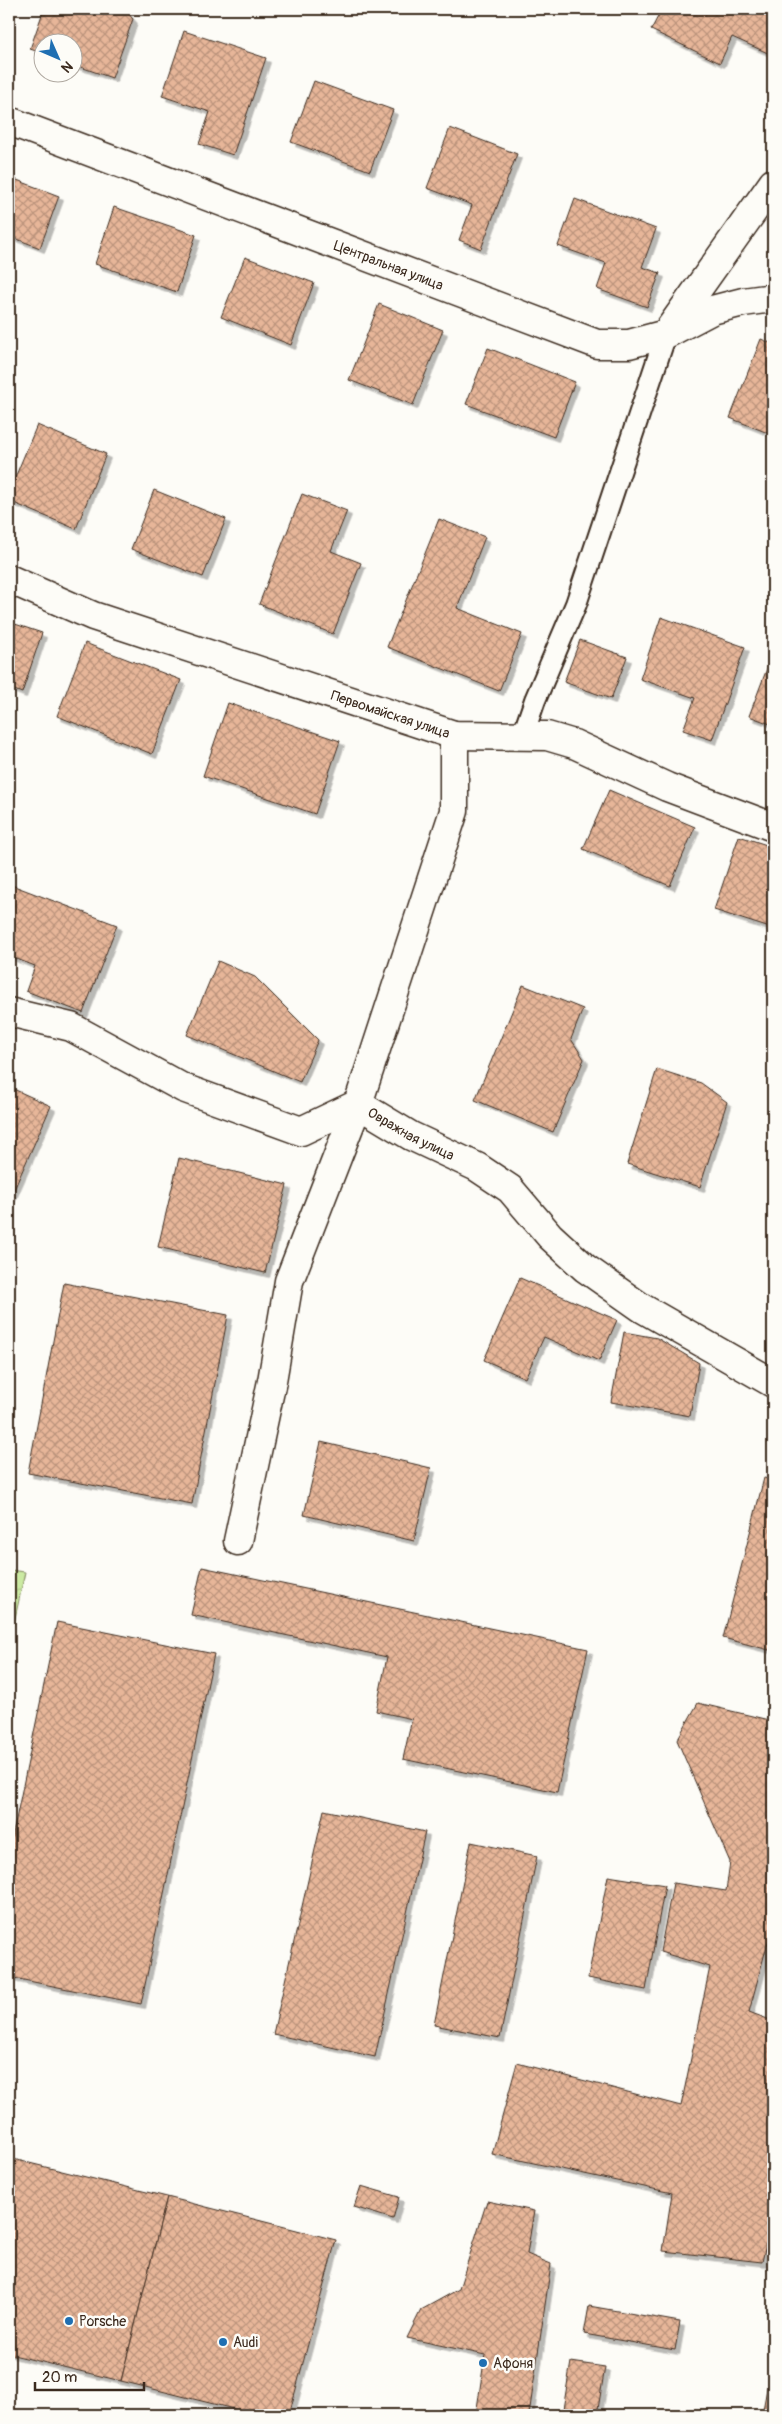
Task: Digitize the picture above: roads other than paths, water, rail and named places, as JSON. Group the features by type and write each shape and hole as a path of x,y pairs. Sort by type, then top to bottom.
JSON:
{"street":[{"name":"Центральная улица","path":"9,121 597,344 628,344 666,334 712,310 743,302 773,298"},
{"path":"666,334 773,183"},
{"name":"Первомайская улица","path":"9,579 93,616 454,735 547,736 574,744 667,787 773,827"},
{"path":"238,1541 272,1381 289,1281 358,1104 454,811 454,735"},
{"name":"Овражная улица","path":"9,1012 71,1027 184,1088 301,1131 358,1104 411,1136 477,1167 510,1189 550,1236 585,1268 642,1308 773,1382"}],"lane":[{"path":"523,735 535,700 576,604 666,334"}],"place":[{"name":"Porsche","path":"69,2321"},
{"name":"Audi","path":"223,2342"},
{"name":"Афоня","path":"483,2363"}]}
